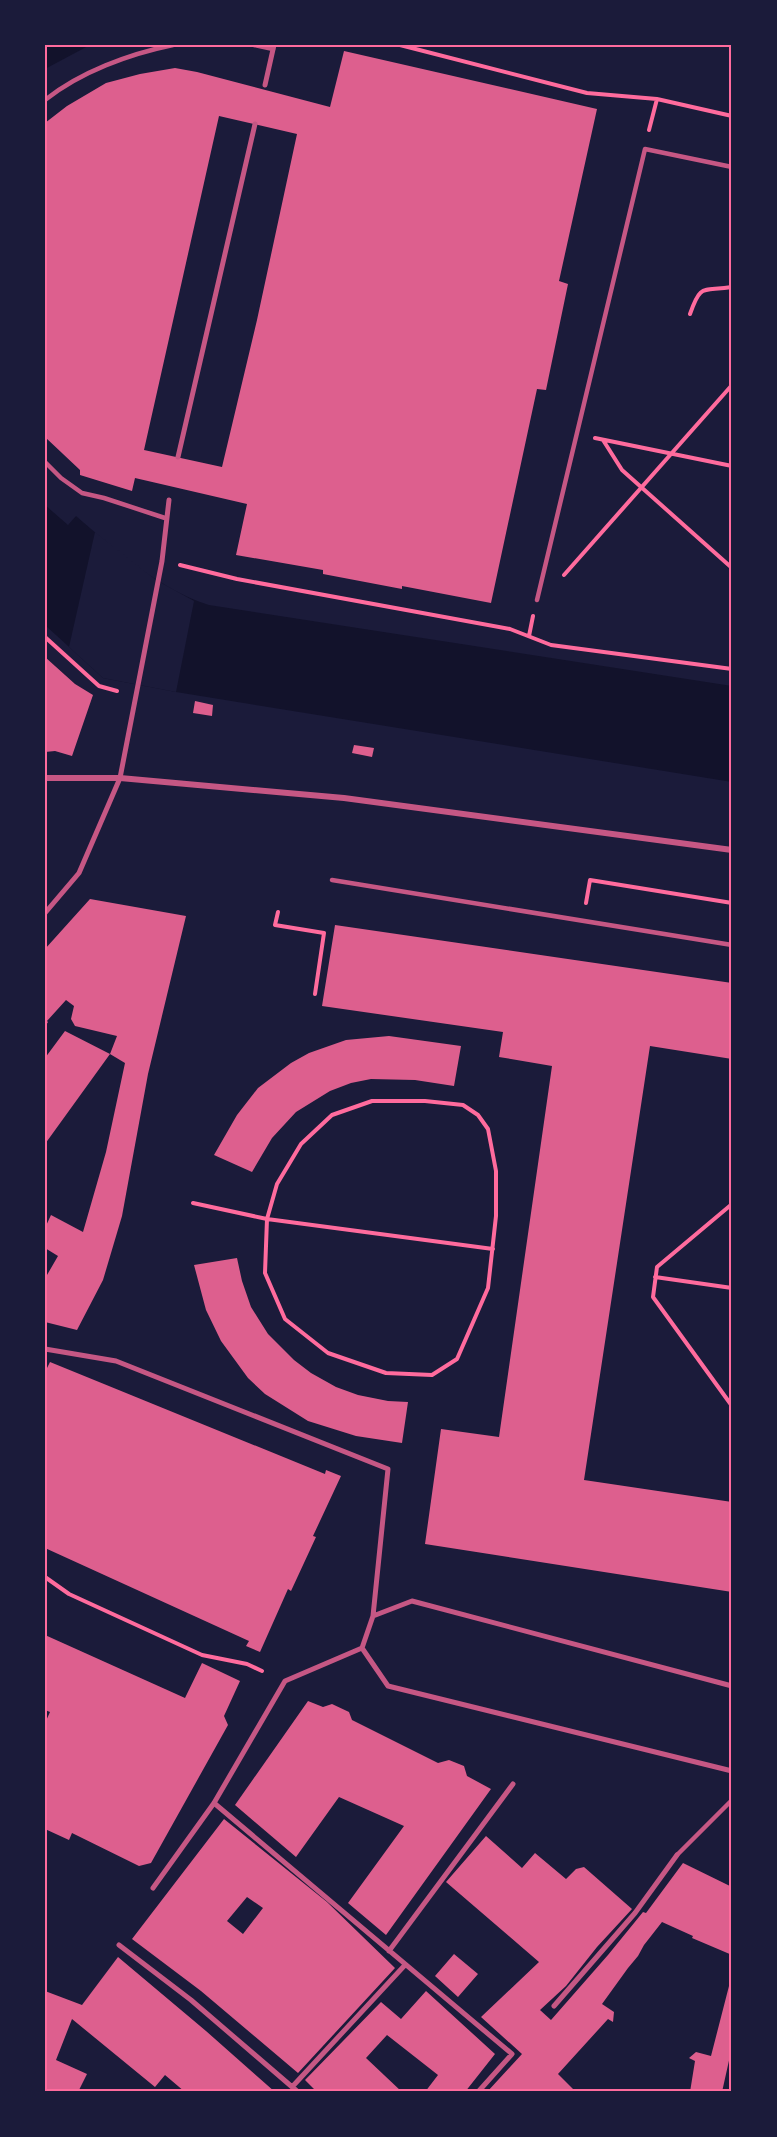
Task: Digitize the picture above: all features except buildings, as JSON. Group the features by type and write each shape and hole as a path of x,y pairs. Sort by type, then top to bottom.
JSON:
{"street":[{"path":"265,85 274,47"},
{"path":"252,137 178,455 255,124"},
{"path":"45,913 79,873 120,778 162,561 165,518 169,500"},
{"path":"45,778 120,778 373,801 732,850"},
{"path":"45,1349 116,1361 388,1469 373,1616 362,1647 285,1682 214,1803 153,1888"},
{"path":"373,1616 412,1600 732,1686"},
{"path":"362,1647 388,1686 732,1771"},
{"path":"388,1951 513,1784"},
{"path":"214,1803 512,2054 478,2092"},
{"path":"554,2006 636,1912 677,1855"},
{"path":"119,1945 191,2000 298,2092"},
{"path":"292,2086 405,1965"}],"lane":[{"path":"45,100 99,69 150,50 172,45"},
{"path":"254,45 274,47"},
{"path":"537,600 645,149 732,167"},
{"path":"45,462 61,478 82,493 165,518"},
{"path":"333,880 732,945"},
{"path":"677,1855 732,1800"}],"path":[{"path":"400,45 587,93 657,99 732,116"},
{"path":"645,149 657,99"},
{"path":"690,314 696,296 701,291 708,288 732,288"},
{"path":"543,578 559,582 732,385"},
{"path":"578,433 732,466"},
{"path":"603,440 622,470 732,568"},
{"path":"162,561 237,579 510,629 551,645 732,669"},
{"path":"45,636 99,686 135,697"},
{"path":"583,921 590,880 732,903"},
{"path":"278,912 275,925 324,933 315,994"},
{"path":"372,1101 425,1101 463,1105 478,1115 488,1129 496,1171 496,1216 488,1288 457,1359 432,1375 386,1373 328,1353 285,1319 264,1273 267,1219 278,1184 301,1144 332,1116 372,1101"},
{"path":"194,1203 267,1219 493,1249"},
{"path":"732,1204 657,1267 653,1297 732,1406"},
{"path":"655,1277 732,1288"},
{"path":"45,1577 69,1594 202,1655 247,1664 262,1671"}],"shaded area":[{"path":"45,45 90,45 45,69"},
{"path":"45,505 68,525 76,516 122,555 155,579 190,598 209,605 732,686 732,782 176,692 103,678 45,625"}],"pier":[{"path":"95,532 156,580 194,601 176,692 103,678 69,647"}]}
